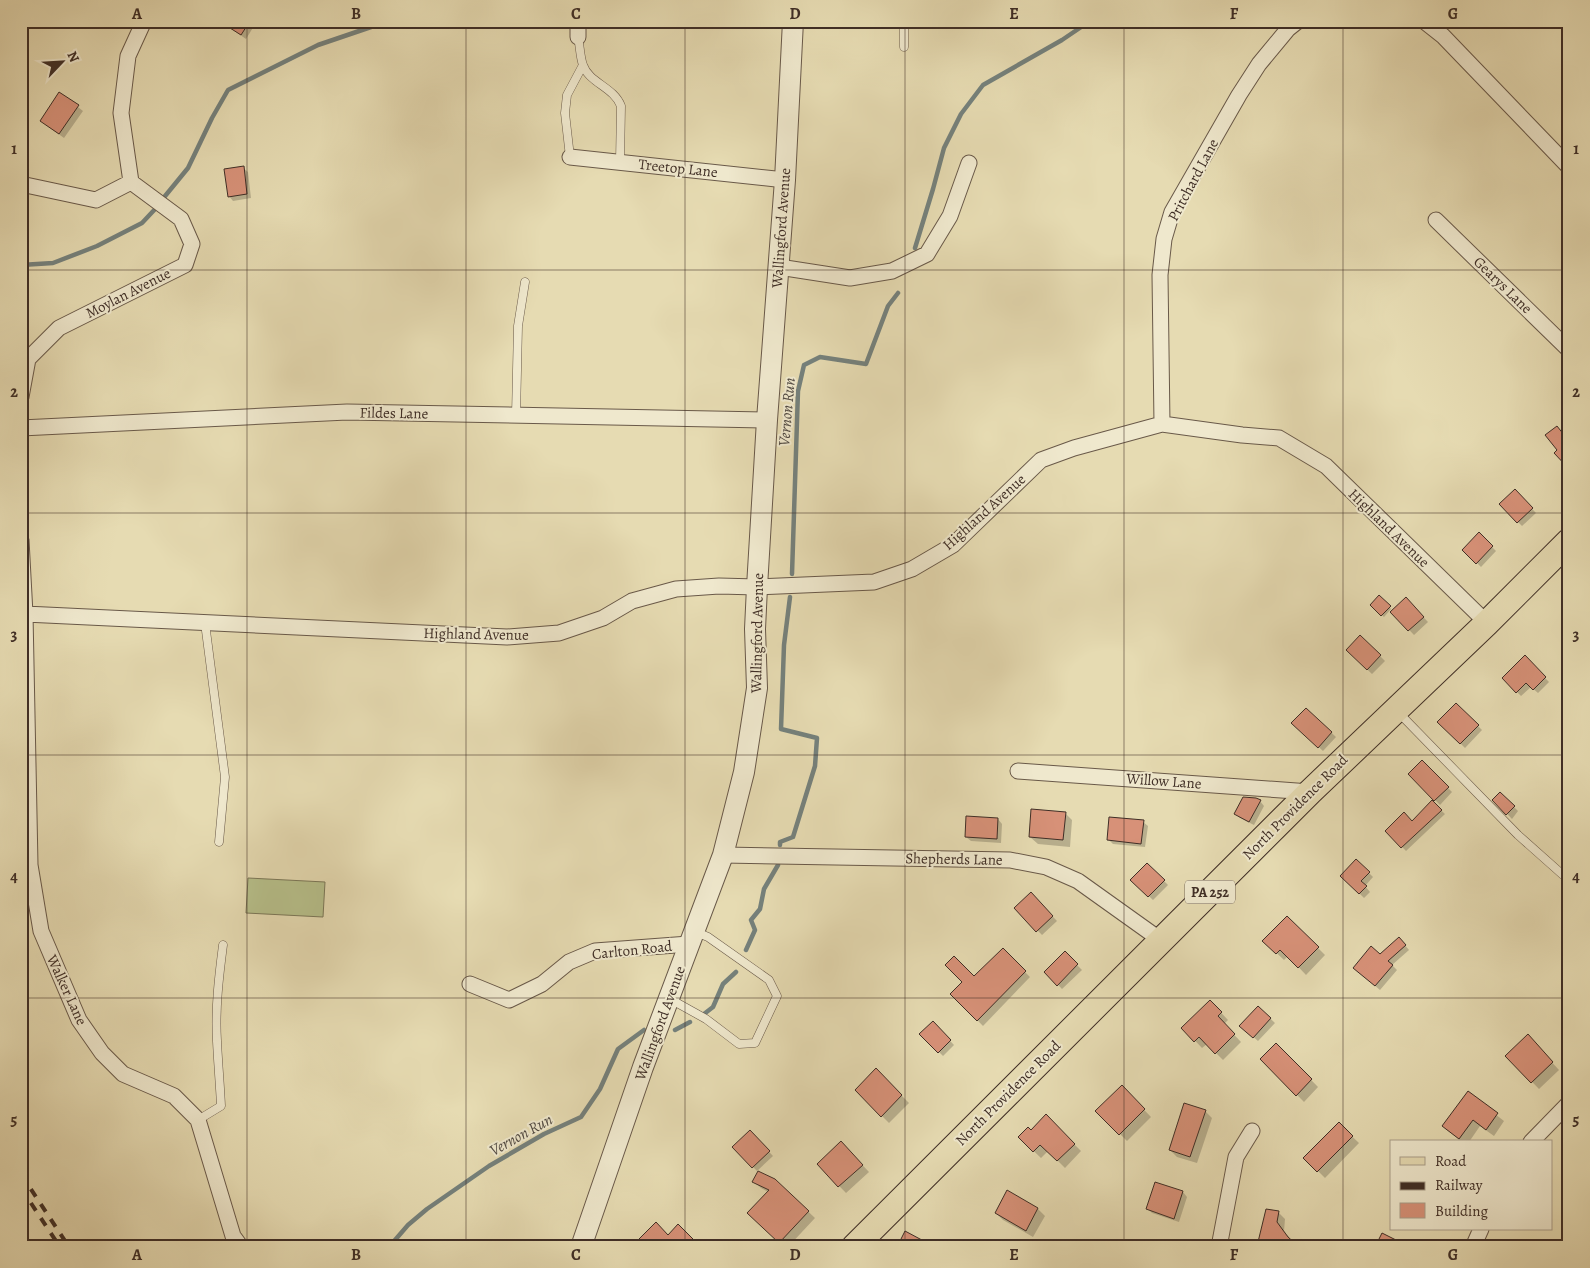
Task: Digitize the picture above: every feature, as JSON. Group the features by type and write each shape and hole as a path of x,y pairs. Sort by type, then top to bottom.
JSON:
{"main road":[{"name":"North Providence Road","path":"854,1247 1310,792 1395,709 1487,624 1569,541"}],"street":[{"path":"21,184 96,200 131,182 121,113 128,56 144,21"},
{"path":"578,21 578,37"},
{"name":"Wallingford Avenue","path":"582,1247 643,1067 723,855 744,772 757,688 755,629 757,587 794,21"},
{"name":"Pritchard Lane","path":"1162,424 1160,275 1164,239 1172,212 1239,95 1259,64 1288,29 1298,21"},
{"path":"1424,21 1443,36 1569,167"},
{"name":"Treetop Lane","path":"570,157 785,180"},
{"path":"779,267 850,278 892,271 927,254 950,216 969,163"},
{"name":"Moylan Avenue","path":"21,397 28,359 59,328 185,264 192,244 181,219 131,182"},
{"name":"Gearys Lane","path":"1436,220 1569,350"},
{"name":"Fildes Lane","path":"21,428 347,412 767,420"},
{"name":"Highland Avenue","path":"25,614 507,637 559,633 603,618 632,600 676,589 874,582 912,569 953,545 1041,460 1074,448 1162,424 1242,436 1279,438 1326,466 1487,624"},
{"path":"21,540 25,614"},
{"name":"Walker Lane","path":"25,614 30,865 41,931 79,1020 102,1053 123,1074 174,1096 198,1120 233,1236 241,1247"},
{"name":"Willow Lane","path":"1018,771 1310,792"},
{"name":"Shepherds Lane","path":"723,855 1010,860 1046,867 1078,882 1162,941"},
{"name":"Carlton Road","path":"470,984 509,1000 542,984 569,962 595,952 691,938"},
{"path":"1533,1140 1569,1103"},
{"path":"1219,1247 1236,1157 1252,1131"},
{"path":"1473,1247 1481,1230"}],"lane":[{"path":"904,21 904,47"},
{"path":"578,37 583,65 589,74 618,98 621,106 620,162"},
{"path":"570,157 565,113 566,95 583,65"},
{"path":"516,415 518,326 525,282"},
{"path":"206,623 225,777 219,842"},
{"path":"1395,709 1518,835 1563,875"},
{"path":"669,998 706,1019 740,1044 755,1043 777,996 770,980 708,937 691,938"},
{"path":"198,1120 220,1106 217,1031 218,986 223,945"}],"green space":[{"path":"248,878 325,882 323,917 246,913"}],"building":[{"path":"219,21 250,21 241,35"},
{"path":"59,92 79,105 59,134 40,121"},
{"path":"244,166 247,194 228,197 224,169"},
{"path":"1557,426 1569,439 1569,469 1554,453 1557,450 1545,435"},
{"path":"1515,489 1533,508 1517,523 1499,504"},
{"path":"1479,532 1493,546 1476,564 1462,550"},
{"path":"1379,595 1391,606 1381,616 1370,605"},
{"path":"1406,597 1424,617 1408,631 1390,612"},
{"path":"1360,635 1381,655 1367,670 1346,650"},
{"path":"1525,655 1546,677 1533,690 1526,683 1516,693 1502,678"},
{"path":"1456,703 1479,725 1460,744 1437,722"},
{"path":"1306,708 1332,732 1318,748 1291,723"},
{"path":"1422,760 1449,787 1434,801 1408,774"},
{"path":"1500,792 1515,806 1506,815 1492,800"},
{"path":"1243,797 1261,800 1249,822 1234,814"},
{"path":"1432,800 1442,810 1401,848 1385,831 1404,812 1412,821"},
{"path":"1031,809 1066,812 1063,840 1029,837"},
{"path":"966,816 998,818 997,839 965,837"},
{"path":"1109,817 1144,820 1141,844 1107,840"},
{"path":"1356,859 1370,872 1361,881 1367,886 1359,894 1340,876"},
{"path":"1147,863 1165,880 1148,897 1130,880"},
{"path":"1031,892 1053,916 1036,932 1014,908"},
{"path":"1287,916 1319,947 1298,968 1280,950 1276,954 1262,941"},
{"path":"1399,937 1406,945 1388,961 1393,965 1375,986 1353,968 1371,946 1380,954"},
{"path":"1003,948 1026,971 977,1021 950,994 962,982 945,965 954,956 974,976"},
{"path":"1065,951 1078,964 1057,986 1044,972"},
{"path":"1210,1000 1222,1012 1218,1016 1235,1034 1215,1054 1199,1037 1194,1042 1181,1028"},
{"path":"1258,1006 1271,1018 1253,1038 1239,1026"},
{"path":"933,1021 951,1040 938,1053 919,1034"},
{"path":"1528,1034 1553,1062 1531,1083 1505,1056"},
{"path":"1276,1043 1312,1079 1296,1096 1260,1059"},
{"path":"876,1068 902,1095 881,1117 855,1090"},
{"path":"1122,1085 1145,1109 1119,1135 1095,1111"},
{"path":"1468,1091 1498,1113 1486,1130 1473,1120 1459,1139 1442,1126"},
{"path":"1184,1103 1206,1110 1190,1157 1169,1150"},
{"path":"1046,1114 1075,1144 1057,1161 1040,1145 1033,1152 1018,1137 1028,1127 1031,1130"},
{"path":"1339,1122 1353,1136 1317,1172 1303,1158"},
{"path":"750,1130 770,1151 752,1168 732,1147"},
{"path":"841,1141 863,1165 838,1187 817,1164"},
{"path":"758,1171 775,1179 809,1211 779,1243 747,1213 769,1190 752,1182"},
{"path":"1155,1182 1183,1191 1174,1219 1146,1209"},
{"path":"1007,1190 1038,1208 1026,1231 995,1213"},
{"path":"1266,1209 1279,1211 1277,1222 1288,1237 1299,1247 1268,1247 1258,1242"},
{"path":"656,1222 668,1235 678,1224 701,1247 631,1247"},
{"path":"905,1231 935,1247 897,1247"},
{"path":"1382,1233 1410,1247 1375,1247"}],"waterway":[{"name":"Vernon Run","path":"915,248 944,148 961,114 983,85 1062,40 1090,21"},
{"path":"161,201 188,168 228,90 318,45 371,27"},
{"path":"21,265 53,263 97,246 142,223 157,207"},
{"name":"Vernon Run","path":"792,574 798,391 804,365 820,357 866,364 888,306 898,293"},
{"name":"Vernon Run","path":"780,845 780,842 793,837 815,766 817,738 781,729 784,645 790,597"},
{"name":"Vernon Run","path":"746,950 755,930 751,920 760,909 764,889 778,865"},
{"name":"Vernon Run","path":"704,1014 713,1007 723,984 736,972"},
{"name":"Vernon Run","path":"675,1030 690,1022"},
{"name":"Vernon Run","path":"389,1247 408,1225 427,1209 489,1166 544,1134 581,1117 600,1089 618,1049 644,1030"}],"railway":[{"path":"21,1174 69,1247"},
{"path":"21,1188 60,1247"}]}
